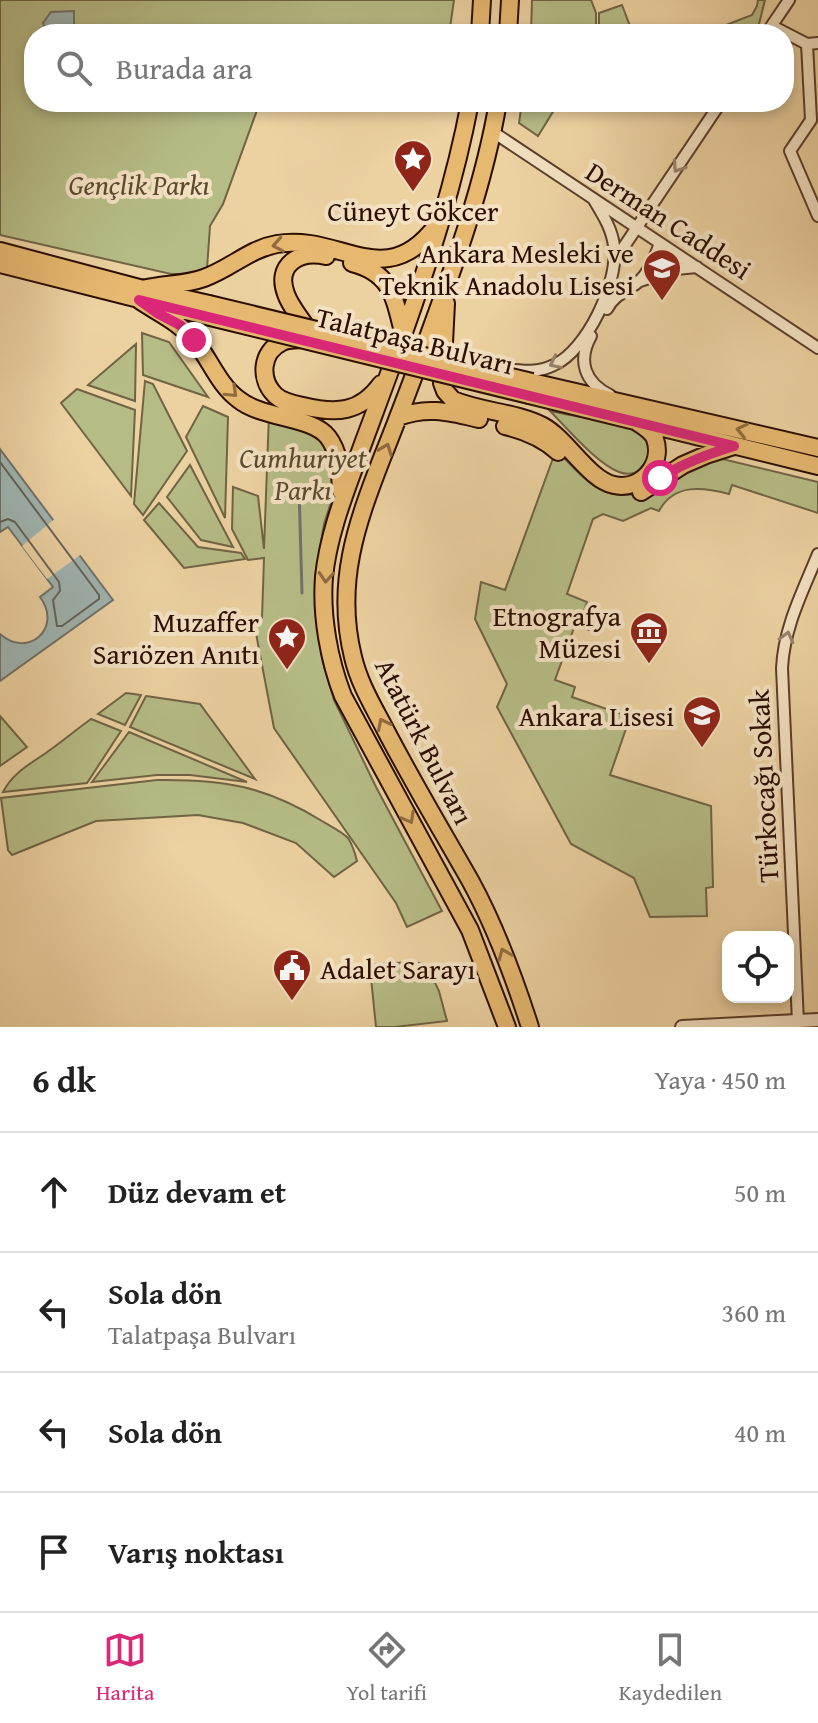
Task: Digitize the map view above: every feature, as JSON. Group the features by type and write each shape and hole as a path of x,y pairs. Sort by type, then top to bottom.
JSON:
{"main road":[{"path":"481,24 482,0"},
{"path":"509,24 510,0"},
{"name":"Atatürk Bulvarı","path":"468,112 442,218 330,541 324,578 325,619 336,679 343,696 470,930 507,1027"},
{"name":"Atatürk Bulvarı","path":"496,112 476,197 447,286 351,547 347,619 353,658 362,685 490,921 530,1027"},
{"path":"342,501 341,471 328,437 318,428 257,411 237,399 194,340 180,325 157,313 141,294 202,279 261,248 290,242 326,247 371,259 399,256 427,239 442,218"},
{"name":"Talatpaşa Bulvarı","path":"0,251 141,294"},
{"path":"390,372 374,394 355,407 325,411 283,401 265,379 266,359 285,340 304,333 285,291 285,271 298,257 309,254 366,266 387,283 403,334"},
{"name":"Talatpaşa Bulvarı","path":"0,264 141,294 530,389 630,404 818,448"},
{"path":"447,286 441,375 445,391 453,400 544,426 602,481 614,485 626,486 644,479 655,463 655,439 637,422"},
{"name":"Talatpaşa Bulvarı","path":"304,333 464,365 637,422 818,466"},
{"path":"398,417 422,410 444,411 523,430 546,441 597,489 612,495 639,493 683,465 734,446"}],"street":[{"path":"772,24 786,0"},
{"path":"813,43 811,120 790,151 818,216"},
{"path":"615,261 714,112"},
{"name":"Derman Caddesi","path":"493,132 818,348"},
{"path":"464,365 532,372 563,360 581,341 607,298 615,261 611,234 593,199"},
{"path":"630,404 596,388 589,378 584,357 586,345 612,300 638,282 648,270 660,243"},
{"path":"638,282 676,269 697,267"},
{"name":"Türkocağı Sokak","path":"798,1022 782,668 783,647 818,554"},
{"path":"682,1027 818,1020"}],"green space":[{"name":"Gençlik Parkı","path":"0,0 454,0 451,24 24,24 24,112 256,112 223,204 210,226 207,269 171,274 0,235"},
{"path":"532,0 591,0 596,13 596,24 531,24"},
{"path":"758,0 765,0 759,24 729,24 752,15"},
{"path":"622,5 629,24 599,24 599,13"},
{"path":"521,112 553,112 538,136 519,123"},
{"path":"142,333 169,342 208,397 143,375"},
{"path":"136,344 135,401 88,385"},
{"path":"145,381 153,384 187,451 143,515 134,504"},
{"path":"77,389 135,410 131,496 61,403"},
{"path":"203,406 228,417 225,518 186,437"},
{"path":"550,411 635,427 648,441 648,458 644,466 629,474 610,468"},
{"name":"Cumhuriyet Parkı","path":"269,414 318,428 341,471 324,524 315,577 316,619 323,663 334,700 442,911 407,927 396,903 274,728 254,623 262,618 264,558 248,560 232,529 233,487 258,496 264,549"},
{"path":"556,450 592,485 613,494 639,493 706,455 818,482 818,513 732,485 729,494 699,489 681,491 665,502 659,511 651,508 623,521 603,514 593,519 567,594 587,602 582,617 601,623 598,633 575,625 555,680 575,687 572,697 630,717 610,775 711,806 713,887 706,888 707,916 650,917 634,878 571,844 497,707 507,684 475,619 481,582 505,590"},
{"path":"190,465 233,547 201,540 167,497"},
{"path":"159,503 198,547 241,553 245,559 184,568 144,520"},
{"path":"126,693 141,695 125,725 98,714"},
{"path":"146,696 200,704 255,779 130,727"},
{"path":"0,716 27,747 0,766"},
{"path":"91,719 121,731 87,783 3,792 24,768"},
{"path":"129,732 247,782 190,775 157,775 92,782"},
{"path":"157,780 223,783 262,792 301,809 345,835 357,861 334,877 296,843 243,823 198,815 96,821 12,855 8,850 1,798"},
{"path":"426,964 439,991 447,1021 376,1027 371,978 364,978 363,965"}],"water":[{"path":"74,11 74,24 43,24 51,12"},
{"path":"0,449 113,600 0,681 0,634 21,643 39,636 45,629 47,619 40,597 53,587 8,527 0,532"}],"pier":[{"path":"57,517 83,553 47,579 22,546"}],"waterway":[{"path":"299,487 302,593"}],"place":[{"name":"Cüneyt Gökcer","path":"413,193"},
{"name":"Ankara Mesleki ve Teknik Anadolu Lisesi","path":"662,302"},
{"name":"Etnografya Müzesi","path":"649,665"},
{"name":"Muzaffer Sarıözen Anıtı","path":"287,671"},
{"name":"Ankara Lisesi","path":"702,749"},
{"name":"Adalet Sarayı","path":"292,1002"}],"route":[{"path":"194,340 180,325 139,300 734,446 706,455 660,478"}]}
